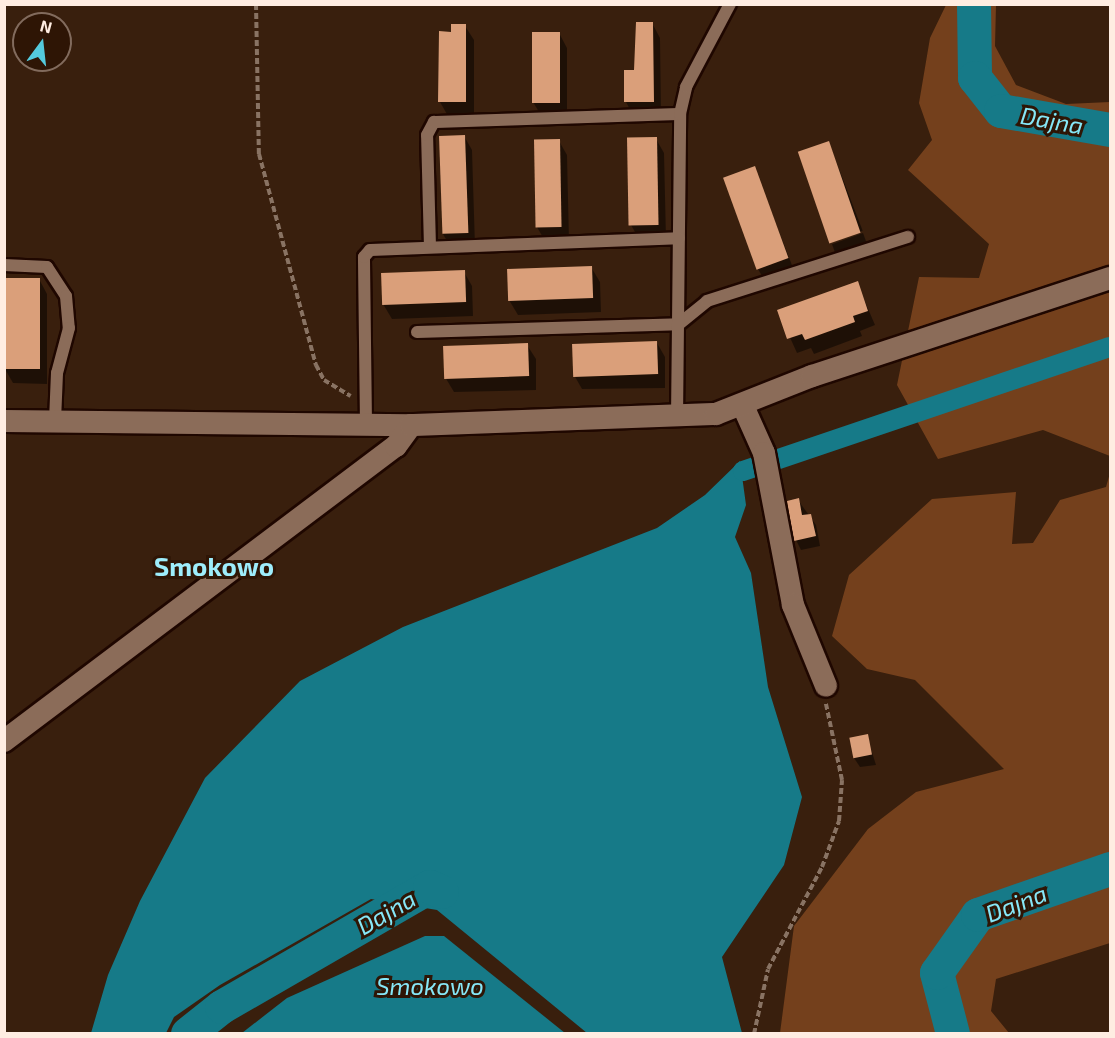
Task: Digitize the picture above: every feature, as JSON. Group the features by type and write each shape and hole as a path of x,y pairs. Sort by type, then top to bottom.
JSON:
{"street":[{"path":"4,421 366,414 411,425 677,419 742,406 812,376 1110,278"},
{"path":"742,406 764,453 793,604 826,686"},
{"path":"4,741 396,446 411,425"}],"lane":[{"path":"677,419 680,114 686,87 730,4"},
{"path":"430,247 427,135 434,122 680,114"},
{"path":"417,332 679,324 707,301 908,237"},
{"path":"366,414 364,257 370,249 679,238"},
{"path":"4,265 47,267 66,296 69,328 57,373 55,421"}],"path":[{"path":"256,4 259,154 292,261 308,336 324,380 366,414"},
{"path":"754,1034 768,969 822,867 839,821 842,780 826,725 826,686"}],"shaded area":[{"path":"946,5 996,5 995,46 1016,85 1066,104 1110,102 1110,456 1043,430 938,459 897,385 919,277 979,278 989,244 908,170 932,140 919,103 930,38"},
{"path":"1110,473 1110,943 996,979 991,1011 1009,1033 780,1033 794,926 868,829 916,792 1004,769 915,680 867,669 832,636 849,575 932,499 1016,492 1012,544 1033,543 1060,500 1106,487"}],"water":[{"path":"740,461 746,505 735,537 751,573 768,687 802,797 784,865 722,957 742,1033 587,1033 437,910 371,899 220,985 174,1017 166,1033 91,1033 108,975 140,901 205,778 300,681 403,627 657,528 705,495"},
{"name":"Smokowo","path":"425,936 444,936 565,1033 242,1033 287,998"}],"building":[{"path":"636,22 653,22 654,102 624,102 624,70 634,70"},
{"path":"451,24 466,24 466,102 438,102 439,31 451,32"},
{"path":"532,32 560,32 560,103 532,103"},
{"path":"465,135 468,233 442,234 439,136"},
{"path":"657,137 659,225 629,226 627,138"},
{"path":"534,139 560,139 562,227 536,227"},
{"path":"829,141 861,233 829,243 798,152"},
{"path":"755,166 789,258 757,270 723,178"},
{"path":"592,266 593,298 508,301 507,269"},
{"path":"465,270 466,302 382,305 381,273"},
{"path":"4,278 40,278 40,369 4,369"},
{"path":"858,281 868,311 853,316 855,322 805,340 802,334 787,339 777,310"},
{"path":"657,341 658,374 573,377 572,344"},
{"path":"528,343 529,376 444,379 443,346"},
{"path":"799,498 802,515 811,514 816,536 794,541 787,501"},
{"path":"868,734 872,755 853,758 849,738"}],"waterway":[{"name":"Dajna","path":"974,4 975,78 1001,111 1110,130"},
{"path":"743,471 1110,347"},
{"name":"Dajna","path":"953,1034 937,973 978,915 1110,869"},
{"name":"Dajna","path":"188,1034 222,1007 430,887 442,892"}],"district":[{"name":"Smokowo","path":"214,566"}]}
